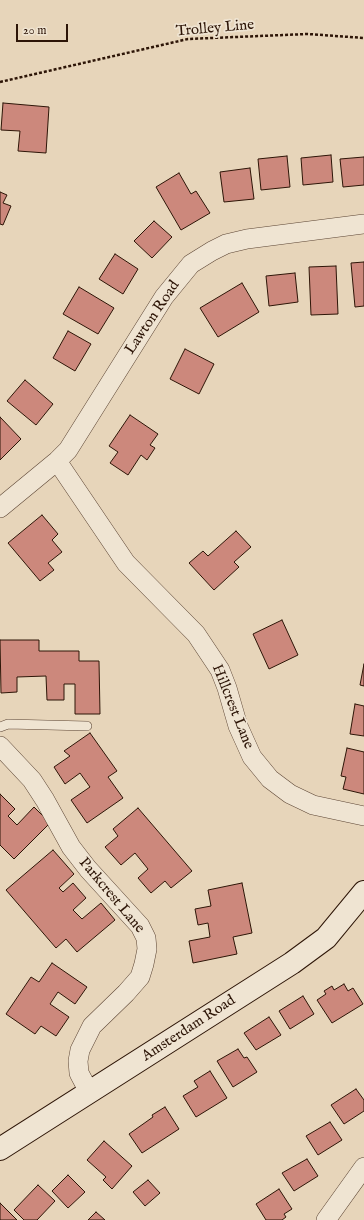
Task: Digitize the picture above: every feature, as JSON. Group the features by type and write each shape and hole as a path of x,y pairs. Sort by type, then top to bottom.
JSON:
{"street":[{"name":"Lawton Road","path":"0,508 57,461 68,450 164,297 191,264 226,244 247,239 364,224"},
{"name":"Hillcrest Lane","path":"57,461 126,562 196,634 220,670 238,726 252,757 270,779 290,794 313,805 364,816"},
{"name":"Parkcrest Lane","path":"0,746 32,780 46,800 71,847 88,869 140,926 146,938 145,957 140,977 92,1026 80,1050 78,1061 79,1073 89,1092"},
{"name":"Amsterdam Road","path":"0,1149 292,963 326,938 364,892"},
{"path":"326,1220 364,1167"}],"lane":[{"path":"0,727 8,724 88,726"}],"path":[{"name":"Trolley Line","path":"0,82 188,39 308,34 364,38"}],"building":[{"path":"3,103 49,107 46,153 18,151 20,131 1,130"},
{"path":"331,155 333,182 303,185 301,158"},
{"path":"287,156 290,187 261,190 258,159"},
{"path":"364,157 364,185 343,187 340,159"},
{"path":"250,168 254,199 224,202 220,172"},
{"path":"179,173 191,194 196,191 210,213 181,230 156,187"},
{"path":"0,192 7,195 3,203 11,206 3,225 0,224"},
{"path":"154,221 172,237 152,258 134,241"},
{"path":"115,254 138,269 123,294 99,279"},
{"path":"364,262 364,306 355,307 351,263"},
{"path":"336,266 338,314 311,315 309,267"},
{"path":"295,273 298,302 269,306 266,276"},
{"path":"242,283 259,312 218,337 200,308"},
{"path":"79,287 114,308 98,334 63,314"},
{"path":"68,331 91,344 75,371 53,358"},
{"path":"185,349 214,364 199,394 170,379"},
{"path":"25,380 53,404 36,425 7,401"},
{"path":"130,415 158,434 150,445 155,448 147,460 141,455 128,475 110,463 118,452 109,446"},
{"path":"0,417 21,439 0,460"},
{"path":"42,515 58,534 52,540 62,552 48,563 54,570 40,581 8,543"},
{"path":"236,531 251,547 234,562 239,567 214,590 189,563 203,551 208,556"},
{"path":"282,620 298,655 269,669 253,634"},
{"path":"0,640 39,640 39,651 79,651 79,661 99,661 100,714 75,714 75,684 64,684 64,700 47,700 46,676 17,677 17,692 1,693"},
{"path":"364,664 364,686 360,685"},
{"path":"355,704 364,706 364,736 350,734"},
{"path":"90,733 117,771 108,777 123,798 87,823 71,800 90,787 80,773 65,784 54,767 70,756 64,751"},
{"path":"347,748 364,752 364,794 343,789 346,777 341,776"},
{"path":"0,794 15,809 8,816 17,825 34,807 50,823 14,859 0,845"},
{"path":"138,808 192,871 171,888 165,881 151,893 138,878 148,869 135,853 121,865 105,847 118,836 113,829"},
{"path":"53,850 74,874 59,888 63,892 73,883 86,898 73,910 82,919 101,903 115,920 77,952 66,939 56,948 6,890"},
{"path":"242,883 252,933 233,937 237,954 193,963 189,941 210,937 208,923 198,925 195,909 211,906 208,890"},
{"path":"52,963 87,987 75,1004 58,992 50,1004 69,1017 56,1036 41,1026 35,1034 6,1014 31,977 39,982"},
{"path":"344,984 348,991 353,988 363,1004 332,1023 317,1000 326,994 324,991 332,986 334,990"},
{"path":"303,996 314,1014 290,1029 279,1011"},
{"path":"269,1017 281,1035 256,1050 244,1033"},
{"path":"238,1049 244,1058 247,1057 257,1072 233,1087 217,1061"},
{"path":"210,1071 227,1098 196,1117 183,1096 198,1087 194,1081"},
{"path":"356,1089 364,1100 364,1111 344,1124 331,1105"},
{"path":"165,1107 179,1129 142,1153 129,1134 153,1117 152,1115"},
{"path":"330,1122 342,1140 318,1155 306,1136"},
{"path":"104,1141 132,1166 112,1189 103,1180 106,1177 87,1160"},
{"path":"307,1159 318,1176 294,1191 282,1173"},
{"path":"68,1175 85,1192 68,1208 52,1191"},
{"path":"148,1180 160,1193 145,1206 133,1192"},
{"path":"38,1185 55,1201 37,1220 24,1220 14,1210"},
{"path":"279,1189 292,1209 284,1214 286,1217 282,1220 266,1220 256,1204"},
{"path":"0,1203 17,1220 0,1220"},
{"path":"96,1212 105,1220 88,1220"}]}
